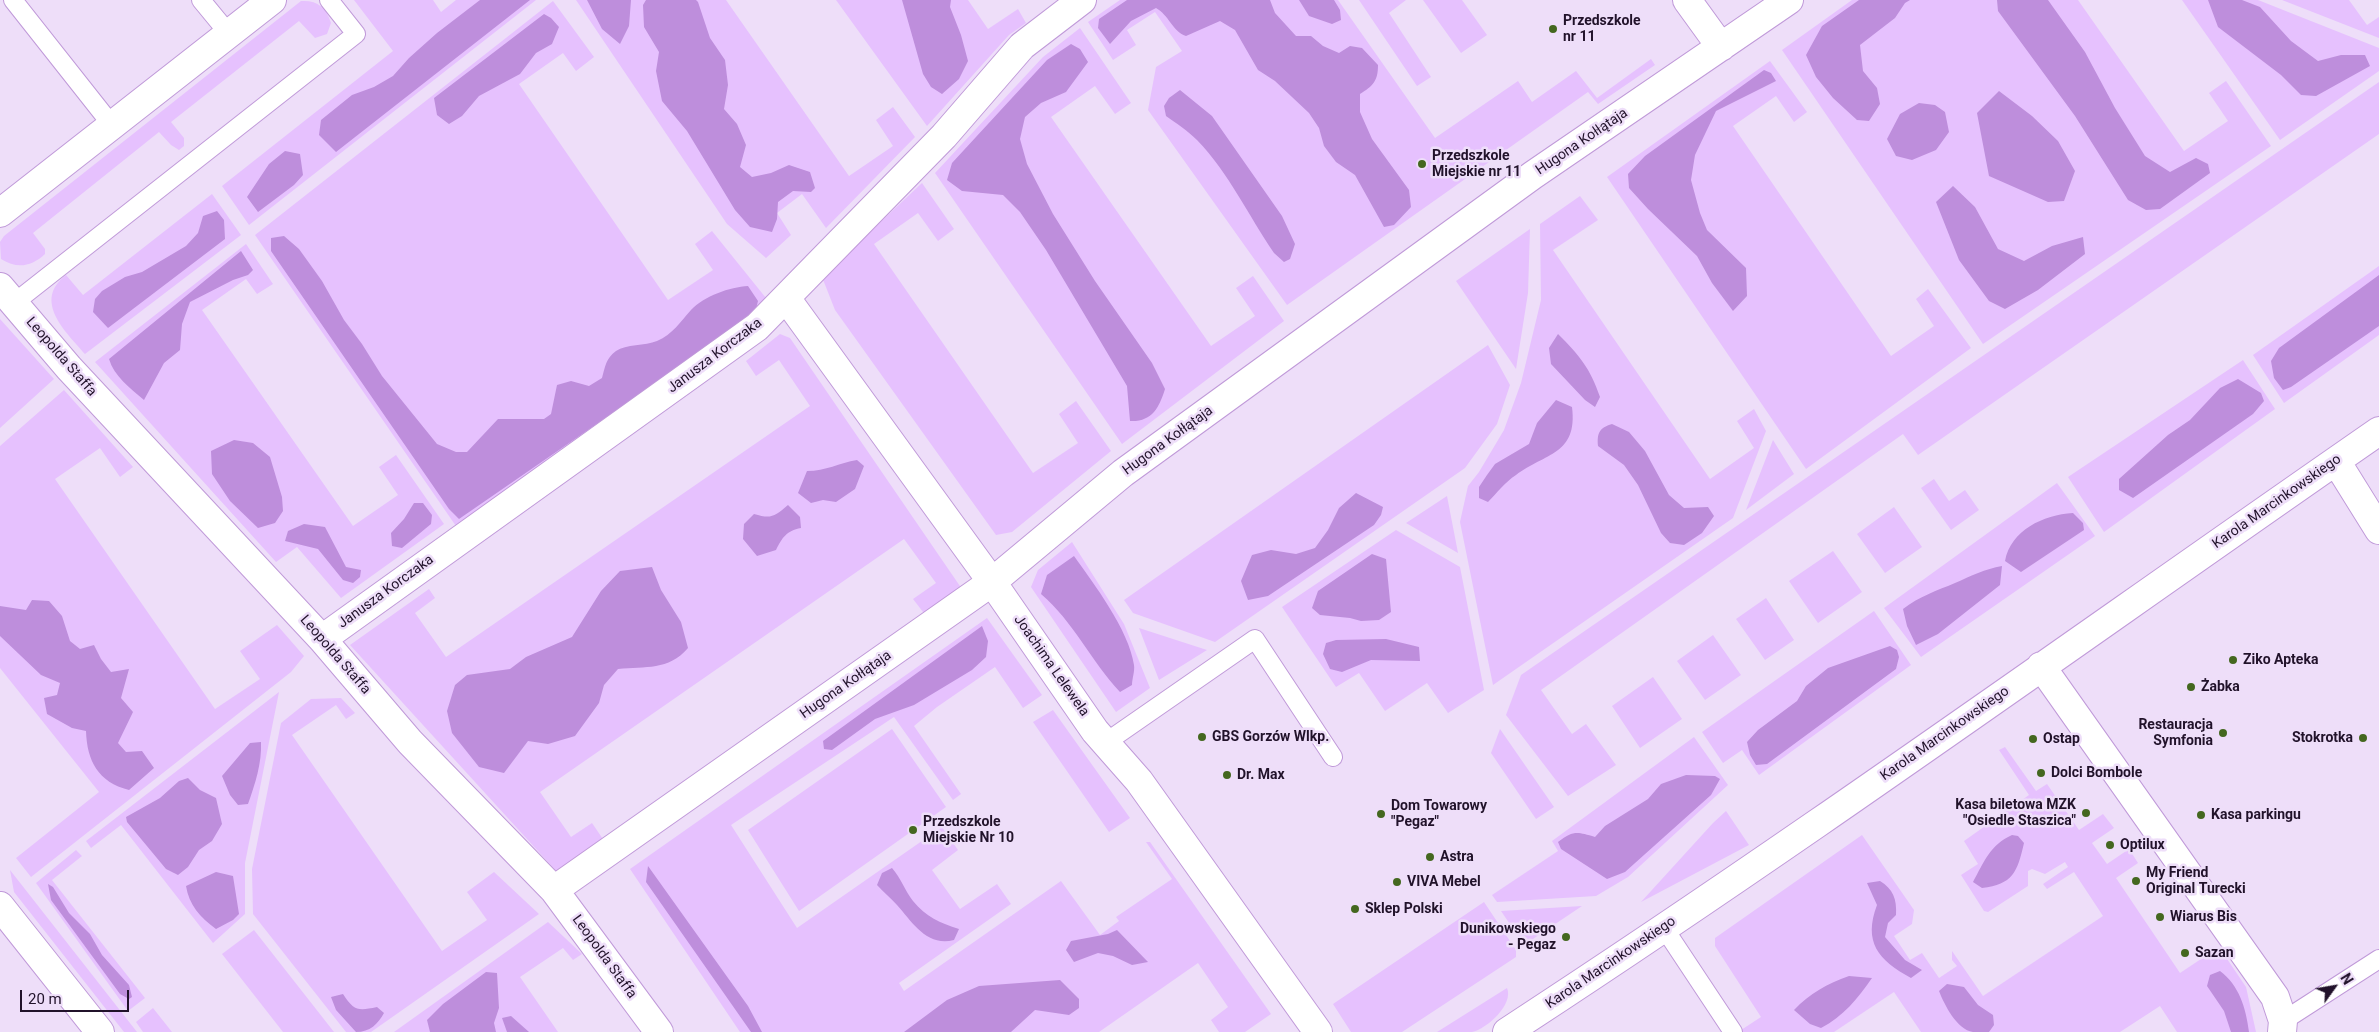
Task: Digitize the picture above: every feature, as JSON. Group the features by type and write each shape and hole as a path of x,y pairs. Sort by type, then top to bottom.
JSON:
{"street":[{"path":"0,213 111,124 272,0"},
{"name":"Janusza Korczaka","path":"322,639 460,538 737,343 786,298 944,136 1022,46 1082,0"},
{"path":"1688,0 1721,47"},
{"name":"Hugona Kołłątaja","path":"554,890 992,582 1123,473 1533,175 1789,0"},
{"name":"Leopolda Staffa","path":"7,295 69,368 322,639 410,742 554,890 659,1032"},
{"name":"Joachima Lelewela","path":"786,298 992,582 1104,744 1138,781 1318,1032"},
{"name":"Karola Marcinkowskiego","path":"1507,1032 1664,928 2379,431"},
{"path":"2336,461 2379,530"},
{"path":"2041,666 2270,990 2275,998 2283,1028"},
{"path":"0,906 100,1032"}],"lane":[{"path":"13,0 111,124"},
{"path":"201,0 229,34"},
{"path":"7,295 356,34 329,0"},
{"path":"1104,744 1255,639 1333,757"},
{"path":"1664,928 1733,1032"},
{"path":"2283,1028 2379,959"}],"shaded area":[{"path":"354,0 433,0 441,12 456,0 536,0 249,225 222,186 393,51"},
{"path":"480,0 530,0 336,152 319,135 321,120 352,95 374,87 393,76 409,58 437,33"},
{"path":"576,0 726,0 849,176 893,146 876,120 893,107 915,137 826,228 802,194 777,213 791,235 766,258 727,224"},
{"path":"587,0 631,0 629,26 620,44 602,29"},
{"path":"646,0 696,0 698,2 710,38 725,60 728,85 724,109 737,124 746,145 740,167 752,177 771,173 789,165 810,172 815,188 811,192 793,191 778,202 777,219 772,232 750,227 735,210 687,131 662,101 656,71 659,52 644,27 643,5"},
{"path":"836,0 968,0 988,29 1018,9 1026,23 1009,35 927,126"},
{"path":"902,0 951,0 950,7 961,35 968,61 959,79 942,94 931,87 923,74"},
{"path":"1120,0 1338,0 1435,138 1518,81 1532,102 1576,71 1597,98 1651,59 1655,65 1598,104 1588,92 1287,305 1148,110 1156,67 1182,51 1155,12 1127,30 1136,45 1113,60 1088,22"},
{"path":"1127,0 1270,0 1275,13 1296,36 1311,36 1323,46 1339,53 1350,46 1362,48 1378,65 1374,82 1360,94 1360,112 1372,139 1409,190 1411,207 1394,225 1384,227 1355,175 1336,162 1324,146 1319,128 1309,113 1275,81 1258,70 1235,30 1220,21 1186,36 1177,31 1156,8 1131,21 1110,44 1098,28 1099,19"},
{"path":"1299,0 1334,0 1340,10 1341,20 1332,24 1309,16"},
{"path":"1359,0 1406,0 1389,13 1431,77 1417,86"},
{"path":"1423,0 1462,0 1487,35 1461,53"},
{"path":"1852,0 2078,0 2184,151 2228,121 2209,93 2226,81 2271,146 1983,344 1782,50"},
{"path":"1859,0 1910,0 1905,3 1895,18 1860,45 1863,71 1877,88 1880,104 1869,121 1857,120 1833,98 1816,77 1806,55 1822,26"},
{"path":"1997,0 2048,0 2085,52 2115,108 2145,156 2170,172 2196,158 2208,164 2210,173 2160,209 2146,210 2128,200 2075,116 1998,11"},
{"path":"2182,0 2258,0 2379,48 2379,71 2280,140"},
{"path":"2208,0 2242,0 2260,7 2291,41 2318,61 2341,55 2365,55 2370,66 2316,96 2301,95 2281,75 2218,27"},
{"path":"2282,0 2349,0 2367,25 2379,17 2379,38"},
{"path":"301,1 316,3 324,9 331,23 327,34 315,38 299,21 171,122 184,138 184,146 179,150 171,145 159,132 33,233 45,249 45,254 34,262 24,265 13,264 1,259 0,242 4,236"},
{"path":"553,1 594,57 576,71 563,53 519,84 668,300 713,270 695,244 712,231 770,303 458,529 255,235"},
{"path":"544,14 551,18 559,27 552,44 536,53 520,74 479,96 462,116 449,124 437,115 434,98"},
{"path":"1080,28 1131,103 1115,114 1095,86 1051,117 1211,346 1255,316 1236,288 1253,276 1284,321 1122,444 935,173 1043,57"},
{"path":"1071,44 1080,49 1088,62 1066,92 1041,103 1025,117 1020,139 1027,164 1053,214 1095,281 1152,363 1165,389 1154,412 1138,421 1130,421 1127,386 1046,250 1020,212 1003,195 962,191 947,180 952,163 1047,60"},
{"path":"1770,61 1807,112 1794,122 1776,96 1733,126 1891,356 1934,326 1916,299 1928,289 1971,348 1806,469 1607,177"},
{"path":"1764,70 1771,73 1776,81 1716,111 1695,155 1691,180 1707,230 1746,268 1747,296 1733,311 1712,283 1697,256 1629,188 1628,174 1645,156"},
{"path":"2379,82 2379,134 1918,455 1903,434 1541,690 1572,734 1586,724 1616,765 1568,796 1506,715 1521,675"},
{"path":"1180,90 1212,116 1282,216 1295,244 1290,259 1284,262 1274,253 1219,166 1190,133 1166,116 1164,106 1169,98"},
{"path":"1999,91 2032,116 2058,141 2075,171 2064,201 2048,202 1989,176 1977,113"},
{"path":"1919,103 1935,105 1945,112 1949,132 1936,150 1912,160 1896,156 1887,139 1900,114"},
{"path":"285,151 300,154 303,175 294,185 258,212 247,197 269,164"},
{"path":"922,183 954,229 938,241 918,213 874,244 1033,473 1078,443 1059,414 1076,401 1111,451 1012,532 996,535 835,310 822,277"},
{"path":"1953,186 1975,207 1998,249 2024,261 2052,246 2083,237 2085,254 2038,290 2005,309 1989,301 1959,260 1936,202"},
{"path":"212,194 241,235 85,354 69,336 56,316 52,306 52,295 56,285 66,275 83,295"},
{"path":"1580,196 1598,220 1553,250 1710,479 1754,448 1737,421 1754,409 1766,431 1733,518 1493,685 1460,522 1468,486 1479,472 1504,430 1521,383 1541,300 1540,224"},
{"path":"217,211 224,220 225,239 108,328 93,312 95,299 102,291 125,277 142,272 186,246 198,233 203,216"},
{"path":"1530,229 1528,293 1516,369 1456,281"},
{"path":"284,236 299,249 322,281 344,320 382,376 437,444 456,452 467,452 498,419 544,419 551,414 557,385 571,381 589,386 602,378 608,360 616,351 625,347 652,343 663,338 703,300 725,290 748,286 758,301 756,309 717,341 459,519 449,509 271,251 271,238"},
{"path":"246,244 273,284 257,294 246,279 202,310 353,526 398,495 379,467 396,455 444,524 341,598 297,547 276,562 95,362"},
{"path":"241,251 253,270 248,275 233,280 190,302 182,324 180,350 164,363 144,400 119,376 109,359"},
{"path":"2379,266 2379,335 2284,403 2253,355"},
{"path":"2379,275 2379,326 2291,387 2283,390 2274,378 2271,361 2279,348"},
{"path":"0,319 54,379 0,428"},
{"path":"780,334 790,338 964,592 930,621 913,599 936,583 904,539 540,792 571,837 592,823 607,845 558,873 350,645 429,589 435,598 415,613 446,657 810,406 779,360 756,376 746,361"},
{"path":"1558,334 1588,370 1600,397 1595,407 1585,400 1551,364 1549,348"},
{"path":"1488,345 1510,385 1497,424 1465,468 1215,642 1133,613 1124,600"},
{"path":"2243,360 2275,409 2104,532 2068,477"},
{"path":"2238,379 2261,393 2264,401 2253,414 2133,498 2119,490 2119,479 2168,435 2190,420 2220,388"},
{"path":"64,390 133,467 120,477 100,448 55,479 215,709 260,679 240,651 277,625 304,656 291,672 31,877 16,858 99,792 0,668 0,446"},
{"path":"1556,400 1572,407 1573,423 1565,444 1557,451 1512,478 1488,502 1479,498 1479,487 1495,464 1529,444 1537,423"},
{"path":"1612,424 1629,432 1645,451 1669,495 1684,508 1708,507 1714,516 1702,533 1684,545 1670,543 1661,533 1638,485 1624,465 1598,446 1600,432 1604,427"},
{"path":"234,440 253,443 270,457 282,497 283,511 275,523 258,528 230,501 212,474 211,451"},
{"path":"1773,440 1794,474 1746,510"},
{"path":"857,460 864,466 855,489 836,502 823,500 811,503 798,493 807,471 820,470"},
{"path":"1934,479 1949,501 1965,490 1979,510 1951,530 1921,488"},
{"path":"2057,483 2095,536 1921,657 1884,608"},
{"path":"1356,493 1383,507 1381,515 1374,525 1268,596 1248,600 1241,581 1252,555 1271,550 1296,554 1315,548 1328,530 1339,508"},
{"path":"1447,496 1458,553 1406,523"},
{"path":"414,503 423,503 432,515 431,524 402,548 392,546 391,533 404,519"},
{"path":"788,505 800,517 801,528 785,536 776,550 757,556 743,539 744,524 754,514 769,517"},
{"path":"1894,507 1922,547 1885,573 1857,534"},
{"path":"2073,513 2083,523 2084,530 2021,572 2005,561 2008,550 2014,541 2030,526 2051,517"},
{"path":"304,524 325,527 346,567 361,570 360,577 353,583 343,580 318,549 285,541 288,531"},
{"path":"1396,530 1460,567 1484,690 1448,713 1427,683 1385,711 1359,673 1336,687 1282,607"},
{"path":"1072,542 1124,624 1150,688 1116,712 1031,587 1038,570"},
{"path":"1833,551 1862,592 1818,623 1789,581"},
{"path":"1372,554 1386,559 1391,612 1379,620 1361,621 1320,615 1312,608 1318,591"},
{"path":"1074,556 1110,608 1131,651 1134,667 1132,685 1120,692 1063,616 1041,594 1047,575"},
{"path":"2002,566 2000,585 1938,634 1916,645 1907,626 1903,609 1935,591 1978,573"},
{"path":"652,567 661,590 681,622 688,648 673,661 664,664 618,669 604,685 599,703 575,736 548,744 528,741 504,773 479,767 452,733 447,711 455,685 467,675 510,669 526,657 572,637 601,591 620,571"},
{"path":"1766,598 1794,640 1765,660 1736,619"},
{"path":"32,600 49,601 62,616 70,641 80,649 94,645 101,659 111,672 129,669 121,698 133,712 118,743 126,752 142,751 154,768 129,790 109,782 96,769 89,752 86,731 72,728 47,714 44,698 57,695 60,683 41,675 0,636 0,606 26,610"},
{"path":"1874,611 1911,665 1759,775 1742,750 1723,763 1702,732"},
{"path":"987,618 1042,695 1023,708 995,667 937,707 914,726 961,794 953,800 894,717 731,825 797,928 942,827 958,850 932,870 960,909 997,884 1011,904 899,983 904,991 1061,881 1100,935 1119,921 1116,917 1172,879 1146,842 1150,842 1271,1014 1245,1032 1219,1032 1211,1020 1228,1007 1198,963 1099,1032 740,1032 630,869"},
{"path":"982,626 988,641 986,657 972,670 914,705 875,719 832,750 824,749 823,741"},
{"path":"1139,628 1207,650 1159,680"},
{"path":"1713,635 1741,675 1705,700 1677,661"},
{"path":"1386,639 1419,647 1420,661 1371,660 1342,672 1330,669 1323,654 1326,643 1336,640"},
{"path":"1890,646 1897,650 1899,657 1896,669 1767,764 1756,765 1750,755 1747,742 1758,730 1797,701 1806,686 1828,668"},
{"path":"1653,677 1682,719 1640,748 1612,706"},
{"path":"279,692 245,863 245,914 213,943 121,825 91,848 86,841"},
{"path":"341,698 355,713 346,719 336,705 292,735 442,951 487,920 467,892 494,872 539,914 371,1032 346,1032 253,914 252,869 281,723 311,699"},
{"path":"1053,710 1130,818 1109,832 1033,722"},
{"path":"892,729 946,807 799,911 748,830"},
{"path":"1500,729 1554,807 1536,819 1491,753"},
{"path":"1694,737 1728,785 1628,877 1596,896 1497,902 1492,895 1558,851 1552,841"},
{"path":"261,742 259,766 248,804 238,805 230,795 222,776 250,743"},
{"path":"2005,747 2036,791 2047,784 2079,830 2103,814 2114,828 2092,843 2107,864 2129,849 2138,863 2116,878 2180,973 2219,947 2246,987 2256,1032 2177,1032 2160,1006 2120,1032 1921,1032 1894,992 1834,1032 1738,1032 1761,1017 1715,946 1715,938 1862,835 1914,910 1912,924 1894,936 1910,960 1922,953 1939,978 1957,966 1952,960 1952,951 1983,996 2103,916 2074,872 2047,889 2043,884 2068,867 2065,862 2045,874 2032,869 2028,871 2028,886 1988,912 1984,911 1961,875 1978,864 1964,841 2029,795 1999,750"},
{"path":"1686,775 1715,776 1720,779 1711,795 1625,872 1607,879 1561,849 1558,842 1563,838 1576,833 1595,837 1605,826 1648,799 1661,784"},
{"path":"188,778 200,790 216,798 222,824 212,841 199,850 188,867 178,875 166,869 127,822 126,817 160,798 179,781"},
{"path":"1726,811 1749,845 1641,902 1713,823"},
{"path":"2012,835 2018,836 2024,843 2019,862 2012,875 2001,884 1982,888 1973,882 1993,849 2004,839"},
{"path":"76,850 82,856 52,880 145,998 128,1011 36,883"},
{"path":"648,866 748,1006 762,1032 751,1032 646,882"},
{"path":"892,868 918,907 940,922 959,929 954,940 936,940 921,932 895,902 877,885 882,873"},
{"path":"10,870 137,1032 124,1032 14,892"},
{"path":"216,872 233,876 239,914 233,920 216,929 196,910 187,893 186,886"},
{"path":"1880,881 1891,891 1896,904 1896,915 1888,923 1885,937 1905,960 1922,970 1911,978 1882,957 1876,949 1873,940 1873,918 1877,905 1867,883"},
{"path":"48,884 53,887 69,913 90,934 102,955 129,985 132,997 129,999 120,994 51,900"},
{"path":"1484,902 1516,950 1516,957 1402,1032 1351,1032 1333,1004"},
{"path":"1582,906 1524,945 1501,911"},
{"path":"548,922 582,954 573,960 563,948 520,977 558,1032 394,1032"},
{"path":"254,930 334,1032 283,1032 222,954"},
{"path":"1117,930 1148,962 1132,965 1113,956 1098,953 1074,962 1066,950 1071,941 1108,934"},
{"path":"2220,971 2237,990 2246,1014 2249,1032 2231,1032 2224,1011 2207,986 2210,975"},
{"path":"486,972 497,973 499,1008 494,1023 496,1032 430,1032 427,1020 443,1004"},
{"path":"1849,976 1872,978 1850,1006 1829,1024 1821,1028 1810,1024 1794,1010 1819,990"},
{"path":"1060,980 1079,999 1079,1008 1069,1015 1035,1010 1011,1032 904,1032 947,1000 979,986"},
{"path":"1947,984 1964,987 1978,1005 1993,1015 1994,1025 1989,1032 1973,1032 1962,1027 1957,1022 1939,991"},
{"path":"1507,988 1507,1001 1503,1008 1485,1026 1472,1032 1437,1032"},
{"path":"343,994 354,1007 365,1009 377,1007 384,1013 373,1027 365,1031 356,1032 336,1010 331,997"},
{"path":"153,1008 172,1032 143,1032 136,1022"},
{"path":"511,1016 529,1032 507,1032 502,1018"}],"place":[{"name":"Przedszkole nr 11","path":"1553,29"},
{"name":"Przedszkole Miejskie nr 11","path":"1422,164"},
{"name":"Ziko Apteka","path":"2233,660"},
{"name":"Żabka","path":"2191,687"},
{"name":"Restauracja Symfonia","path":"2223,733"},
{"name":"GBS Gorzów Wlkp.","path":"1202,737"},
{"name":"Stokrotka","path":"2363,738"},
{"name":"Ostap","path":"2033,739"},
{"name":"Dolci Bombole","path":"2041,773"},
{"name":"Dr. Max","path":"1227,775"},
{"name":"Kasa biletowa MZK \"Osiedle Staszica\"","path":"2086,813"},
{"name":"Dom Towarowy \"Pegaz\"","path":"1381,814"},
{"name":"Kasa parkingu","path":"2201,815"},
{"name":"Przedszkole Miejskie Nr 10","path":"913,830"},
{"name":"Optilux","path":"2110,845"},
{"name":"Astra","path":"1430,857"},
{"name":"My Friend Original Turecki","path":"2136,881"},
{"name":"VIVA Mebel","path":"1397,882"},
{"name":"Sklep Polski","path":"1355,909"},
{"name":"Wiarus Bis","path":"2160,917"},
{"name":"Dunikowskiego - Pegaz","path":"1566,937"},
{"name":"Sazan","path":"2185,953"}]}
